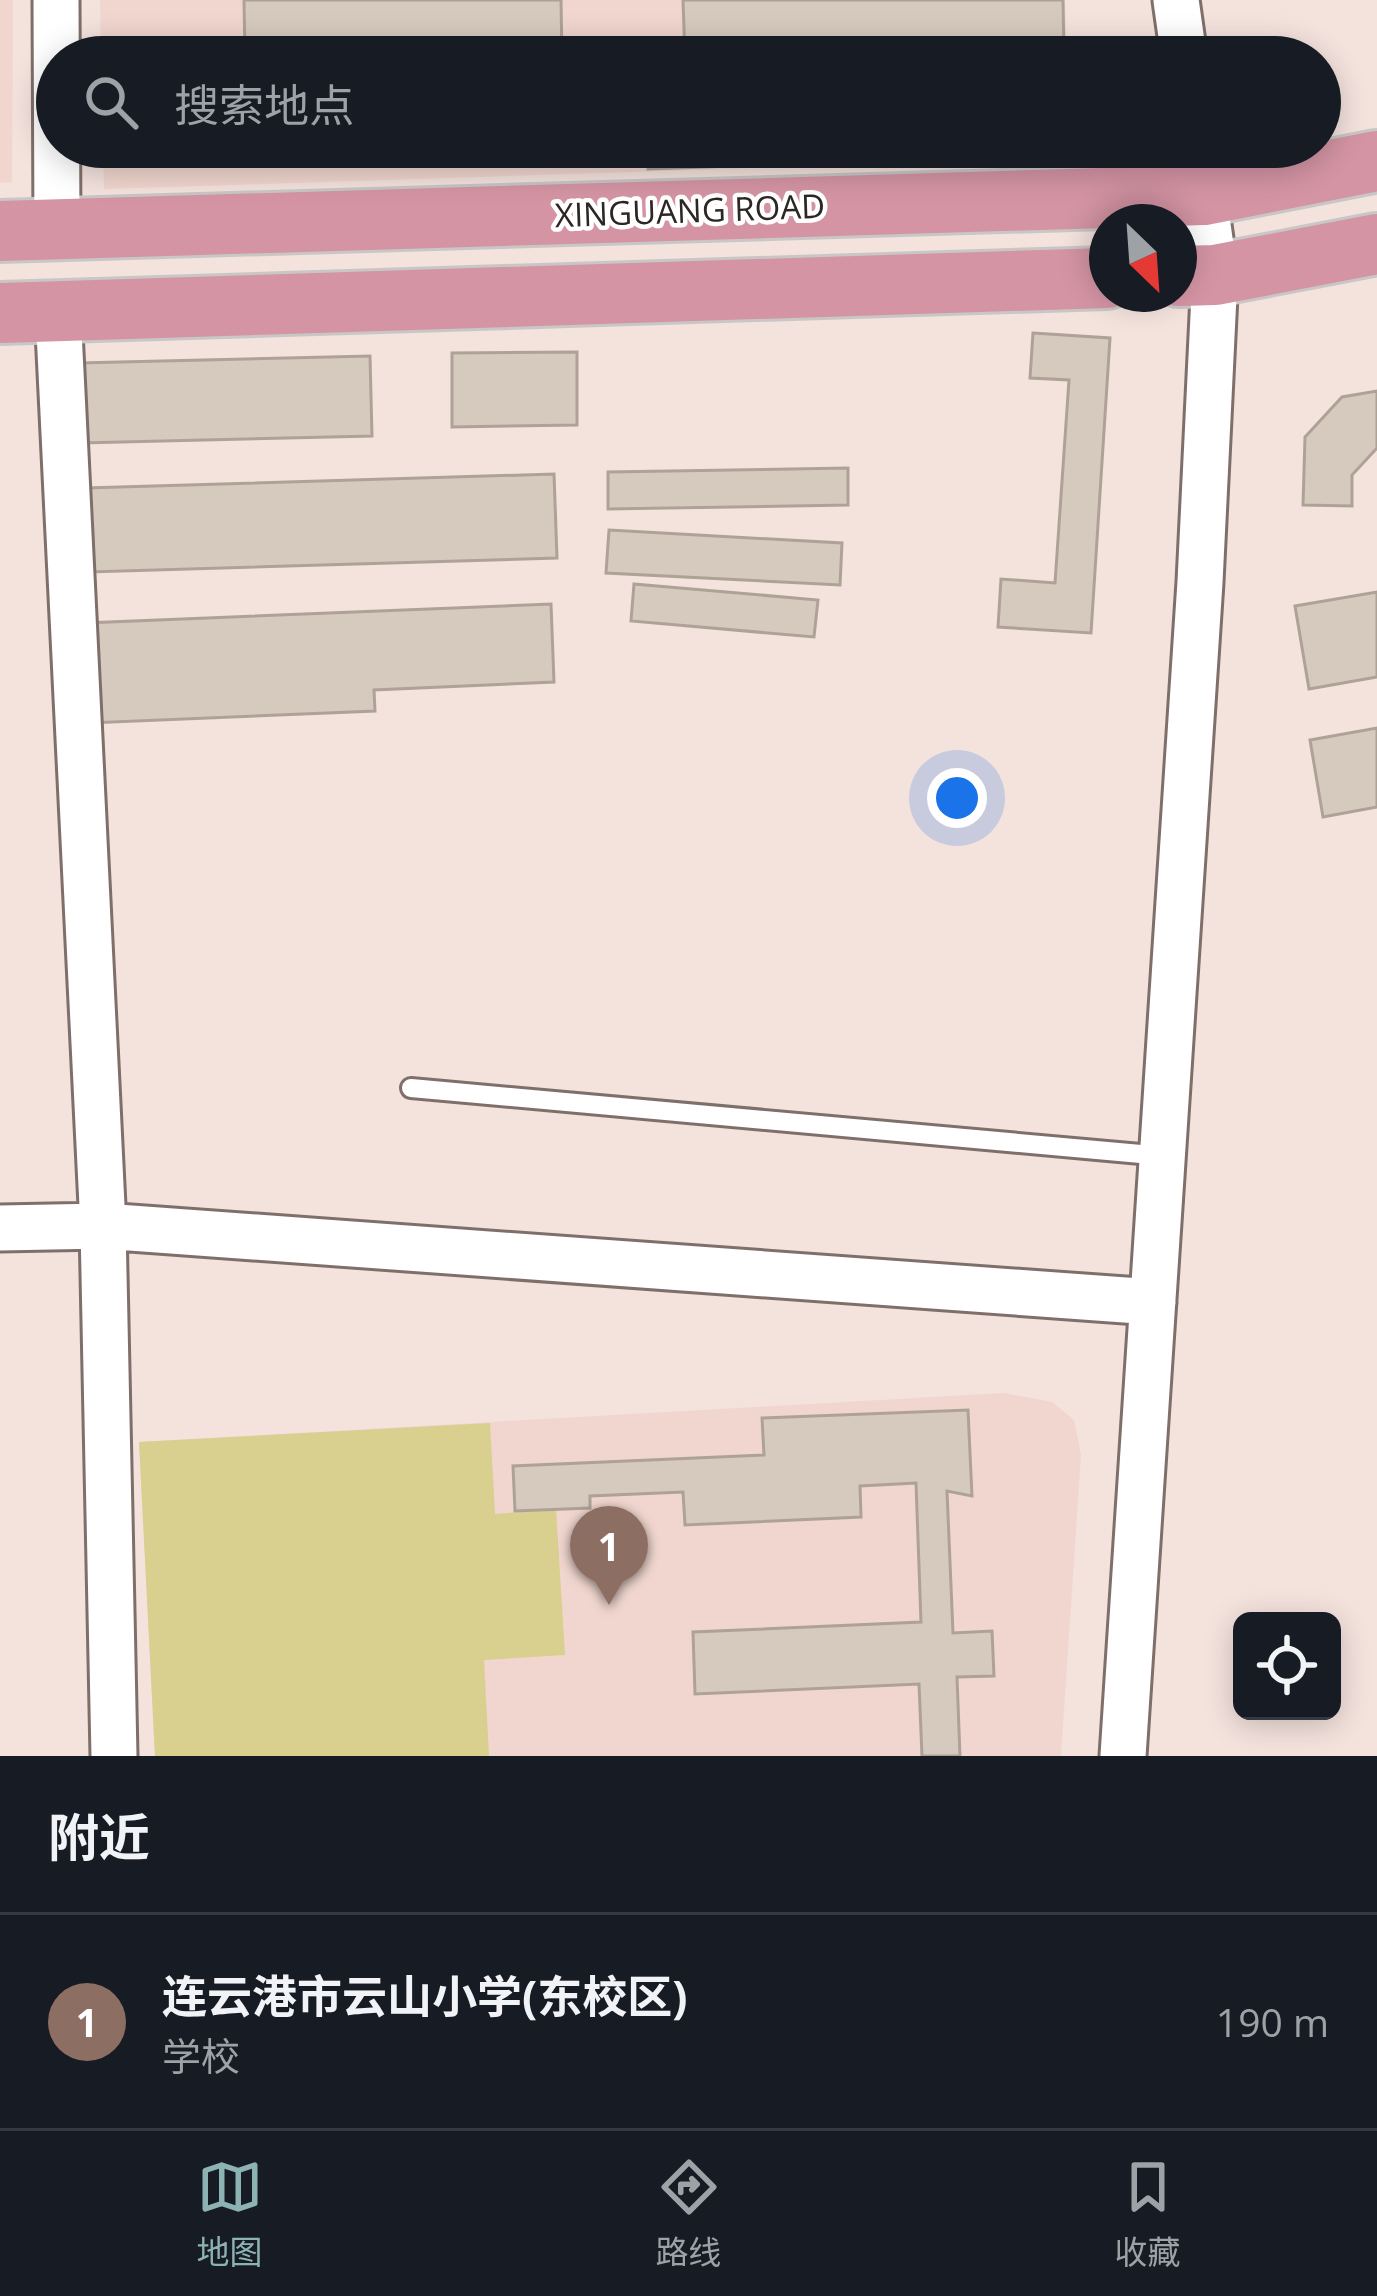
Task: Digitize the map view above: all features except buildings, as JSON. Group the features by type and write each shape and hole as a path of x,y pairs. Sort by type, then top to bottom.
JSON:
{"highway":[{"name":"XINGUANG ROAD","path":"1341,162 1377,160"},
{"name":"XINGUANG ROAD","path":"29,230 1248,168"},
{"path":"1197,276 1377,244"},
{"path":"0,313 1089,279"}],"street":[{"path":"52,36 56,0"},
{"path":"1176,0 1181,36"},
{"path":"29,230 36,168"},
{"path":"1123,1756 1200,582 1200,171"},
{"path":"58,310 103,1226 114,1756"},
{"path":"0,1228 103,1226 1153,1302"}],"lane":[{"path":"411,1088 1163,1156"}],"shaded area":[{"path":"0,0 13,0 12,182 0,183"},
{"path":"100,0 1065,0 1066,36 101,36"},
{"path":"104,168 759,168 104,189"},
{"path":"1004,1393 1052,1402 1074,1420 1081,1455 1061,1756 155,1756 139,1442"},
{"path":"490,1423 495,1514 556,1509 565,1655 484,1660 489,1756 155,1756 139,1442"}],"place":[{"name":"连云港市云山小学(东校区)","path":"609,1605"}]}
